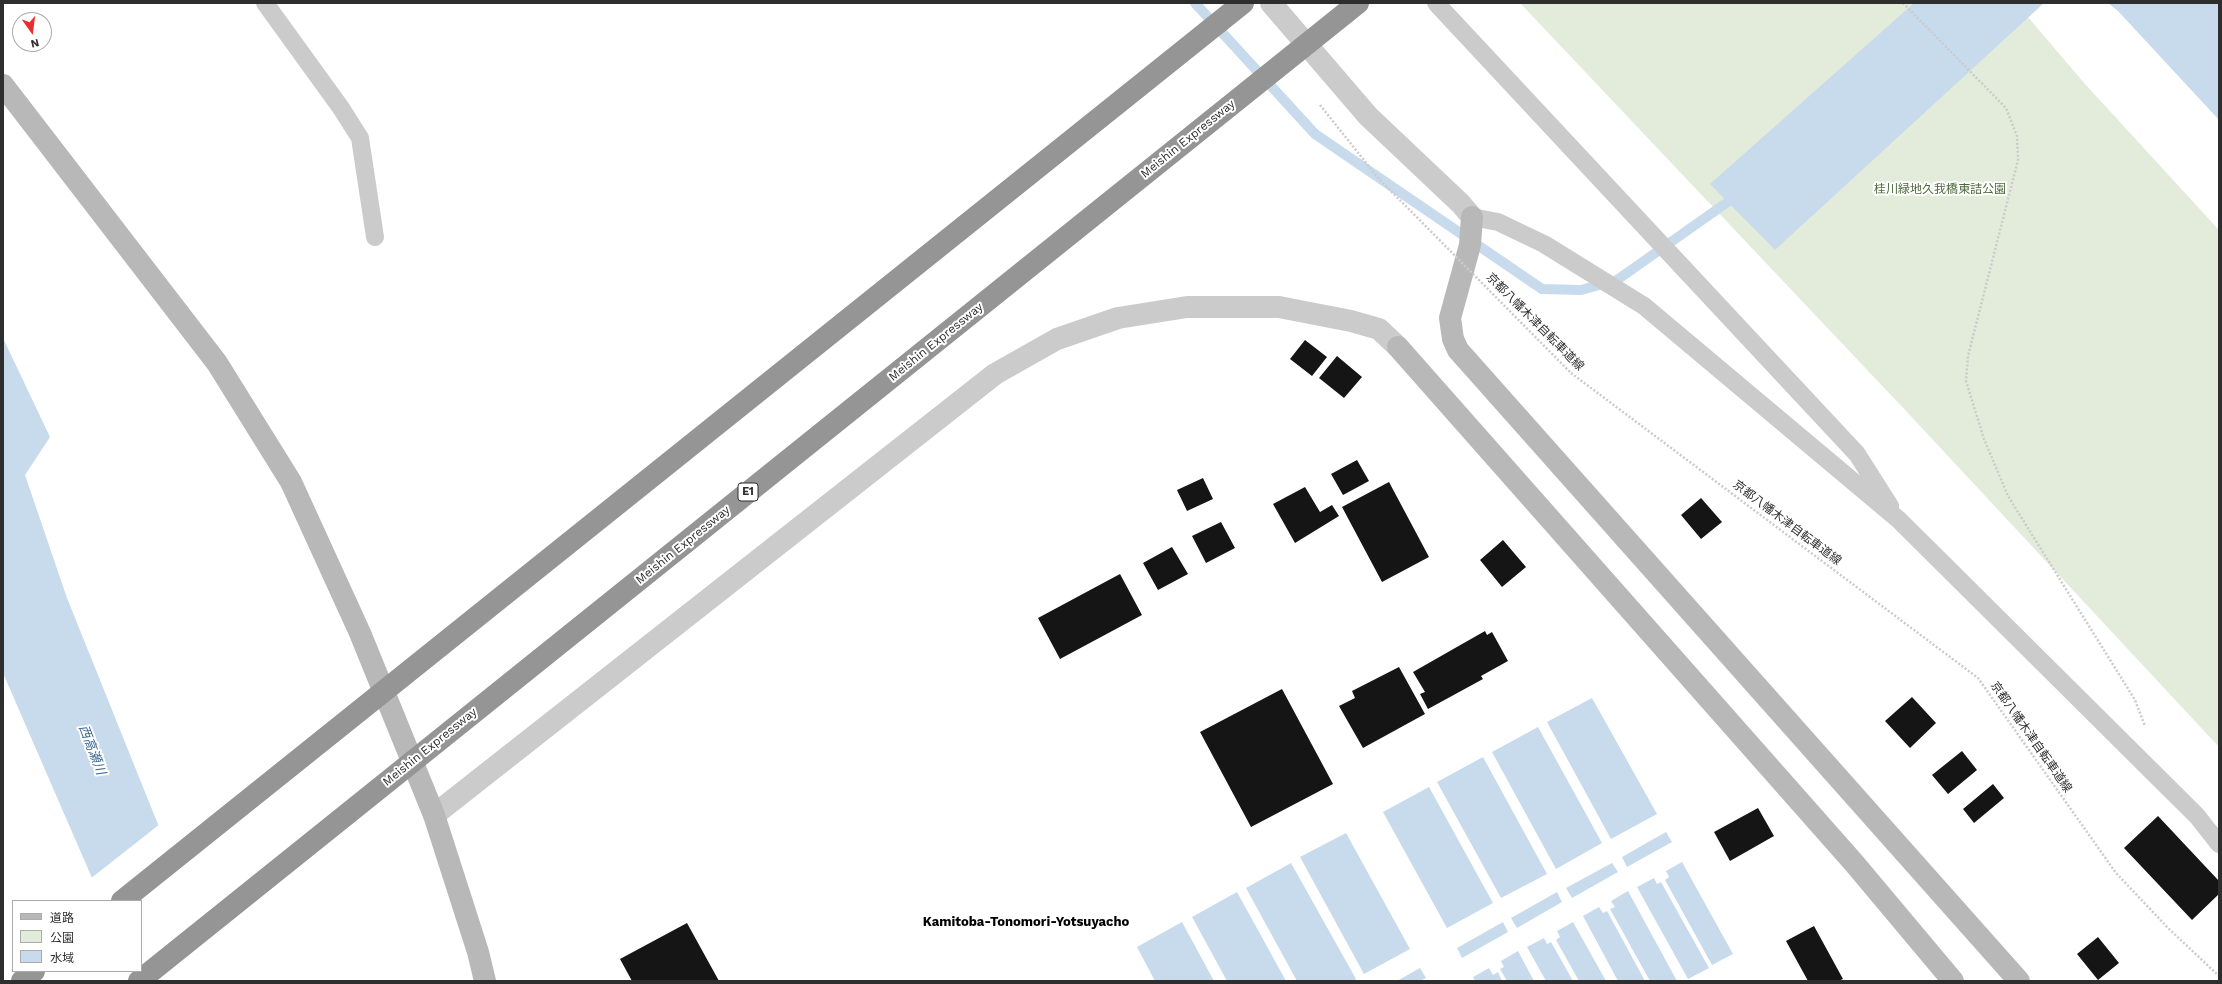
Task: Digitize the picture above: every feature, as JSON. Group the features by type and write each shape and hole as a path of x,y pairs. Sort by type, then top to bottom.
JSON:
{"highway":[{"path":"123,900 1243,3"},
{"name":"Meishin Expressway","path":"139,981 1358,3"},
{"path":"22,981 33,972"}],"street":[{"path":"1271,3 1368,116 1461,204 1472,217 1470,245 1450,318 1453,339 1458,350 2019,981"},
{"path":"3,85 217,363 291,482 360,633 434,816 478,952 485,981"},
{"path":"434,816 995,374 1057,339 1118,318 1187,307 1279,307 1351,320 1379,329 1398,347 1854,862 1953,981"}],"lane":[{"path":"265,3 341,108 360,138 375,236"},
{"path":"1436,3 1858,454 1899,520"},
{"path":"1472,217 1498,222 1544,244 1644,306 1899,520 2197,816 2219,844"}],"path":[{"path":"1903,3 2006,108 2017,136 2019,149 2018,160 1968,356 1966,381 1984,439 2008,496 2135,700 2146,729 2145,765"},
{"name":"京都八幡木津自転車道線","path":"1320,105 1379,179 1571,373 1978,678 2116,873 2169,929 2219,976"}],"green space":[{"name":"桂川緑地久我橋東詰公園","path":"1520,3 2016,3 2085,84 2219,230 2219,747 1906,411"}],"water":[{"path":"1914,3 2044,3 1775,250 1710,184"},
{"path":"2108,3 2219,3 2219,120 2118,11"},
{"name":"西高瀬川","path":"3,338 50,437 25,475 67,598 221,981 142,971 142,900 102,900 3,673"},
{"path":"1592,698 1657,814 1611,839 1547,722"},
{"path":"1538,727 1602,843 1556,869 1492,752"},
{"path":"1483,757 1547,874 1501,898 1437,782"},
{"path":"1429,787 1493,903 1447,928 1383,812"},
{"path":"1666,832 1672,842 1627,867 1622,857"},
{"path":"1346,833 1410,949 1364,974 1300,857"},
{"path":"1682,862 1733,954 1712,965 1665,880 1669,877 1666,871"},
{"path":"1291,863 1356,979 1353,981 1297,981 1246,888"},
{"path":"1612,863 1618,872 1572,898 1566,888"},
{"path":"1654,878 1657,884 1661,882 1709,968 1688,979 1637,887"},
{"path":"1628,891 1677,981 1650,981 1610,909 1615,907 1611,901"},
{"path":"1237,892 1286,981 1227,981 1192,917"},
{"path":"1557,892 1562,902 1517,928 1511,918"},
{"path":"1599,907 1603,913 1607,911 1645,981 1618,981 1583,916"},
{"path":"1182,922 1214,981 1155,981 1137,947"},
{"path":"1503,922 1508,932 1462,958 1457,948"},
{"path":"1573,922 1606,981 1579,981 1556,940 1560,937 1557,931"},
{"path":"1544,938 1547,944 1551,942 1573,981 1546,981 1527,947"},
{"path":"1518,951 1534,981 1507,981 1500,969 1504,967 1501,961"},
{"path":"1420,968 1426,978 1420,981 1397,981"},
{"path":"1489,968 1493,975 1498,972 1502,981 1475,981 1473,977"}],"pier":[{"path":"160,824 222,980 134,981 130,972 142,972 142,900 100,900 90,879"}],"building":[{"path":"1305,340 1327,357 1312,376 1290,359"},
{"path":"1337,356 1362,377 1344,398 1319,378"},
{"path":"1357,460 1369,481 1343,495 1331,474"},
{"path":"1203,478 1213,499 1187,511 1177,490"},
{"path":"1389,482 1429,557 1382,582 1342,507"},
{"path":"1305,487 1320,512 1332,505 1339,516 1295,543 1273,504"},
{"path":"1701,498 1722,522 1701,539 1681,515"},
{"path":"1221,522 1235,548 1206,563 1192,536"},
{"path":"1503,540 1526,567 1502,587 1480,560"},
{"path":"1172,547 1188,574 1158,590 1143,563"},
{"path":"1120,574 1142,615 1060,659 1038,618"},
{"path":"1485,631 1487,635 1492,632 1508,661 1481,676 1483,679 1428,709 1420,694 1425,692 1413,672"},
{"path":"1399,667 1425,714 1363,748 1339,706 1355,698 1352,691"},
{"path":"1282,689 1333,784 1251,827 1200,732"},
{"path":"1912,697 1936,723 1910,748 1885,721"},
{"path":"1962,751 1977,770 1948,794 1932,775"},
{"path":"1993,784 2004,798 1974,823 1963,809"},
{"path":"1758,808 1774,836 1730,861 1714,832"},
{"path":"2158,816 2219,881 2219,894 2192,920 2124,848"},
{"path":"687,923 719,981 632,981 620,959"},
{"path":"1814,926 1843,979 1838,981 1808,981 1786,941"},
{"path":"2098,937 2119,963 2098,980 2077,954"}],"waterway":[{"path":"1195,3 1315,134 1542,289 1581,290 1617,280 1739,194"}],"district":[{"name":"Kamitoba-Tonomori-Yotsuyacho","path":"1026,922"}]}
